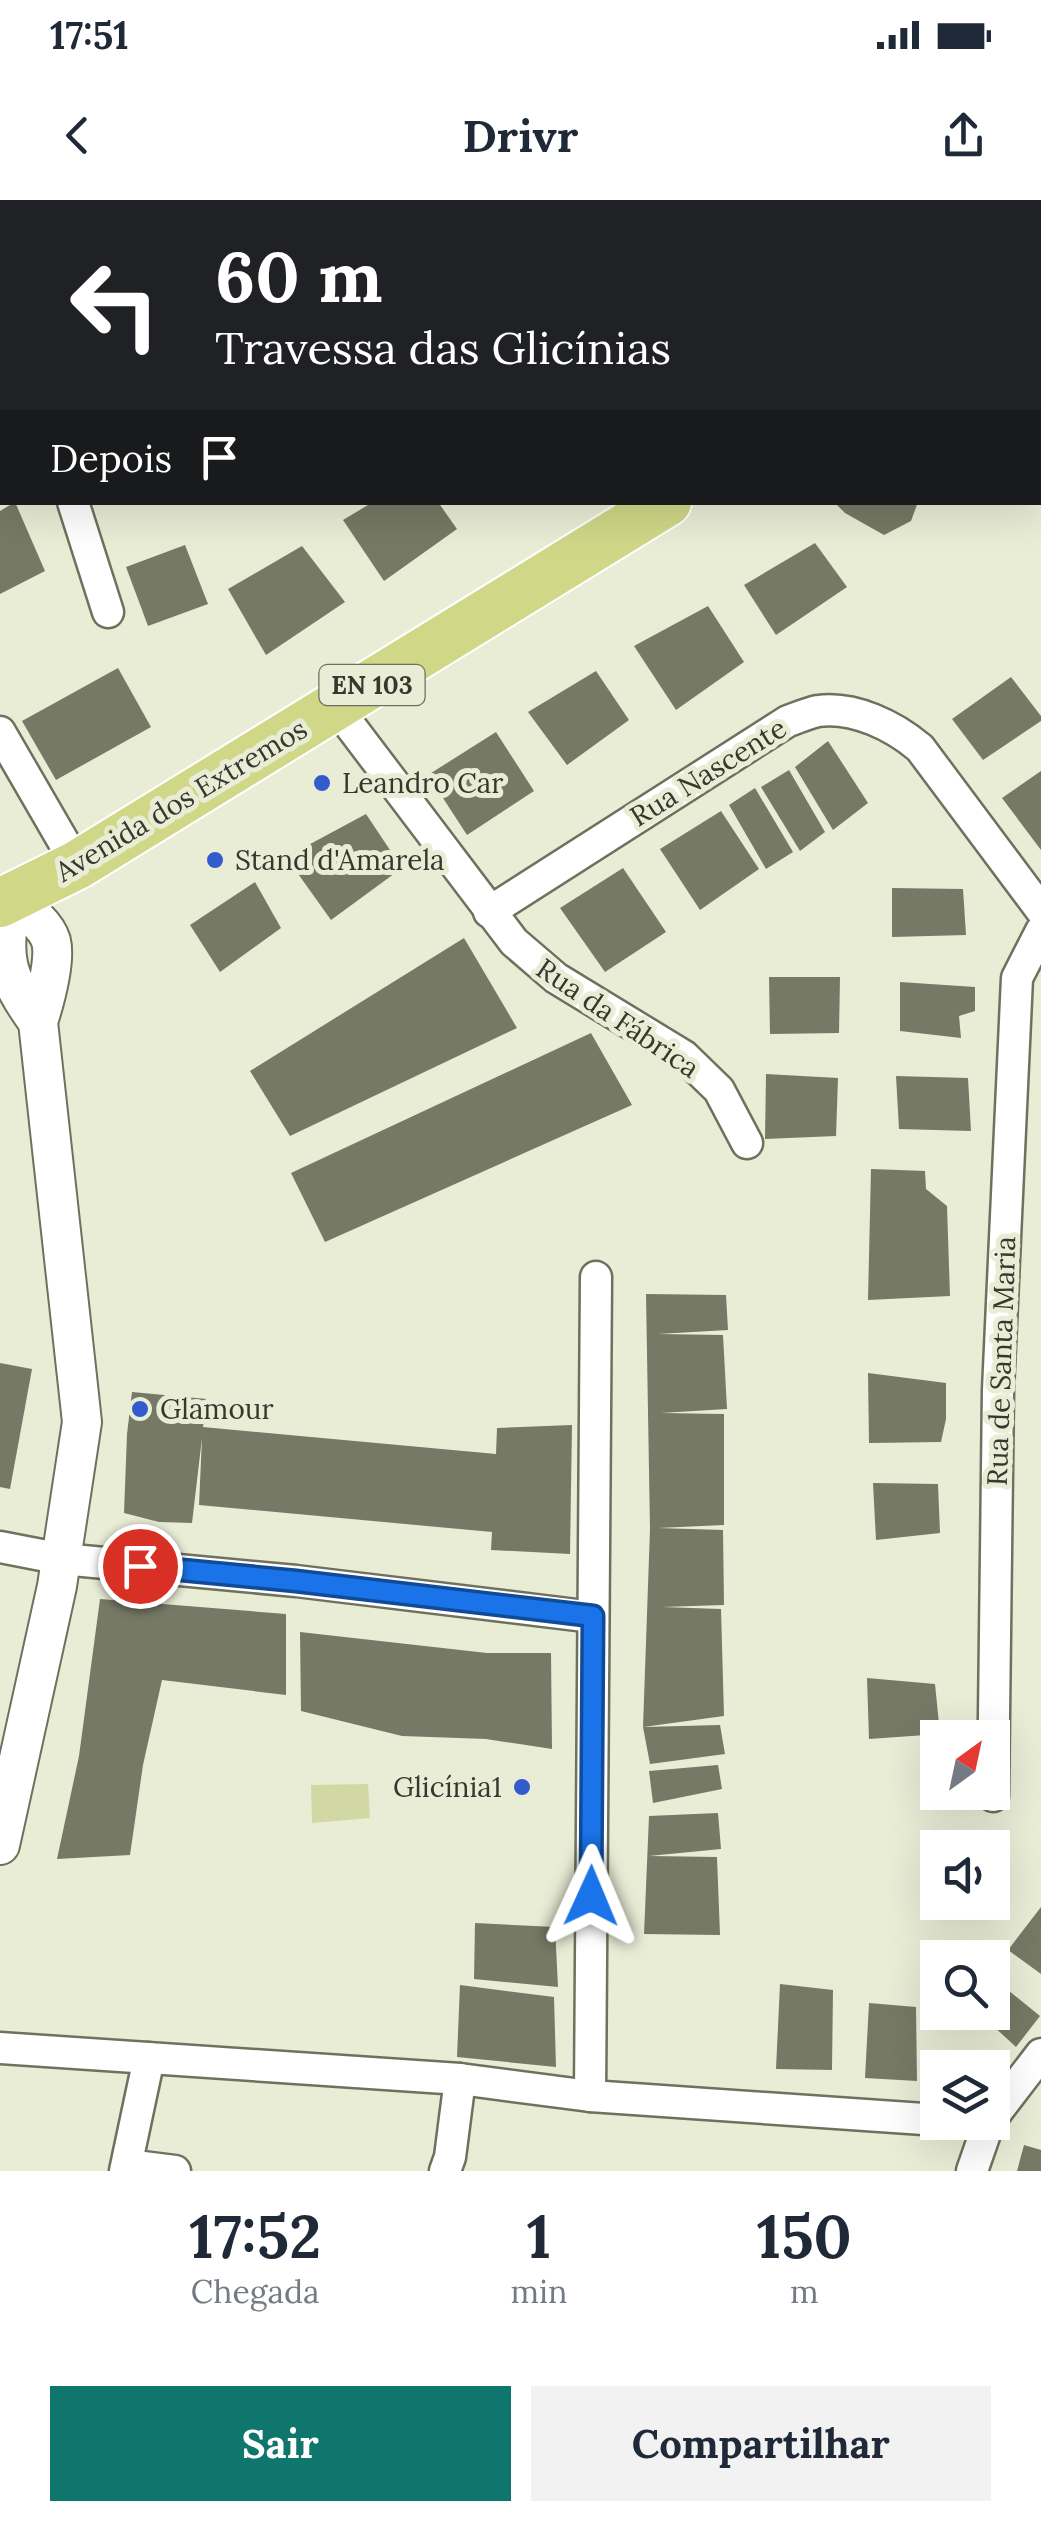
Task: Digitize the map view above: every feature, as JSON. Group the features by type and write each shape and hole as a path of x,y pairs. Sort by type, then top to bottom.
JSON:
{"main road":[{"name":"Avenida dos Extremos","path":"6,901 77,865 661,505"}],"street":[{"path":"74,505 108,612"},
{"name":"Rua da Fábrica","path":"336,707 514,942 546,971 684,1056 718,1090 747,1143"},
{"name":"Rua Nascente","path":"489,912 788,720 820,710 896,728 920,748 1041,910"},
{"path":"0,732 77,865"},
{"path":"0,1844 62,1558 82,1422 38,1022 11,983 4,962 0,930 6,901"},
{"name":"Rua de Santa Maria","path":"994,1720 998,1390 1017,978 1041,932"},
{"path":"590,2096 596,1277"},
{"path":"0,1547 62,1558 593,1616"},
{"path":"0,2048 460,2079 590,2096 920,2119"},
{"path":"1010,2095 1041,2054"},
{"path":"149,2058 126,2168 175,2171"},
{"path":"445,2171 460,2079"},
{"path":"972,2171 983,2140"}],"green space":[{"path":"368,1784 370,1818 312,1823 311,1785"}],"building":[{"path":"16,505 45,571 0,594 0,511"},
{"path":"368,505 440,505 457,529 384,581 343,520"},
{"path":"837,505 917,505 911,521 884,535"},
{"path":"815,543 847,587 776,635 744,585"},
{"path":"185,545 208,604 148,626 126,567"},
{"path":"302,546 345,602 266,655 228,589"},
{"path":"708,606 744,662 676,710 634,646"},
{"path":"118,668 151,727 56,780 22,721"},
{"path":"596,671 629,720 567,765 528,712"},
{"path":"1011,677 1041,721 983,760 952,719"},
{"path":"496,732 534,791 467,835 428,775"},
{"path":"828,741 868,803 833,830 795,767"},
{"path":"789,770 825,832 800,851 761,787"},
{"path":"1041,771 1041,850 1002,798"},
{"path":"755,788 793,852 766,869 729,805"},
{"path":"721,811 759,869 700,910 660,849"},
{"path":"366,814 402,868 331,920 286,857"},
{"path":"623,868 666,932 605,972 560,908"},
{"path":"255,882 281,928 220,972 190,925"},
{"path":"892,888 963,889 966,935 892,937"},
{"path":"464,938 517,1028 290,1136 250,1071"},
{"path":"769,977 840,977 839,1033 770,1034"},
{"path":"900,982 975,987 975,1011 959,1016 961,1038 900,1031"},
{"path":"591,1033 632,1105 325,1242 291,1173"},
{"path":"766,1074 838,1078 836,1136 765,1139"},
{"path":"896,1076 968,1078 971,1131 899,1129"},
{"path":"871,1169 925,1171 926,1189 947,1206 950,1296 868,1300"},
{"path":"646,1294 726,1295 728,1330 658,1334 723,1335 727,1409 661,1413 724,1414 724,1525 658,1528 723,1530 724,1605 662,1607 721,1609 724,1716 643,1727 650,1529"},
{"path":"0,1363 32,1369 10,1489 0,1487"},
{"path":"868,1373 946,1383 946,1419 941,1442 869,1443"},
{"path":"132,1392 207,1399 203,1427 496,1454 497,1428 572,1425 570,1554 491,1550 492,1532 199,1505 202,1438 192,1523 159,1522 124,1513"},
{"path":"873,1483 938,1484 940,1533 876,1540"},
{"path":"100,1599 286,1614 286,1695 162,1680 143,1765 130,1855 57,1859 79,1756"},
{"path":"300,1632 487,1653 551,1653 552,1749 486,1739 402,1736 301,1711"},
{"path":"867,1678 935,1684 939,1720 920,1720 920,1735 869,1739"},
{"path":"720,1725 725,1754 650,1764 643,1727"},
{"path":"718,1765 722,1789 653,1803 649,1771"},
{"path":"718,1813 721,1849 649,1856 717,1857 720,1935 644,1934 649,1816"},
{"path":"1041,1907 1041,1974 1010,1951"},
{"path":"475,1923 555,1927 558,1987 474,1979"},
{"path":"780,1984 833,1990 832,2070 776,2069"},
{"path":"460,1985 554,1997 556,2067 457,2057"},
{"path":"1010,1992 1040,2016 1016,2047 998,2030 1010,2030"},
{"path":"869,2003 916,2007 917,2081 865,2078"},
{"path":"1024,2145 1041,2150 1041,2171 1017,2171"}],"place":[{"name":"Leandro Car","path":"322,783"},
{"name":"Stand d'Amarela","path":"215,860"},
{"name":"Glamour","path":"140,1409"},
{"name":"Glicínia1","path":"522,1787"}],"route":[{"path":"140,1566 593,1616 591,1896"}]}
